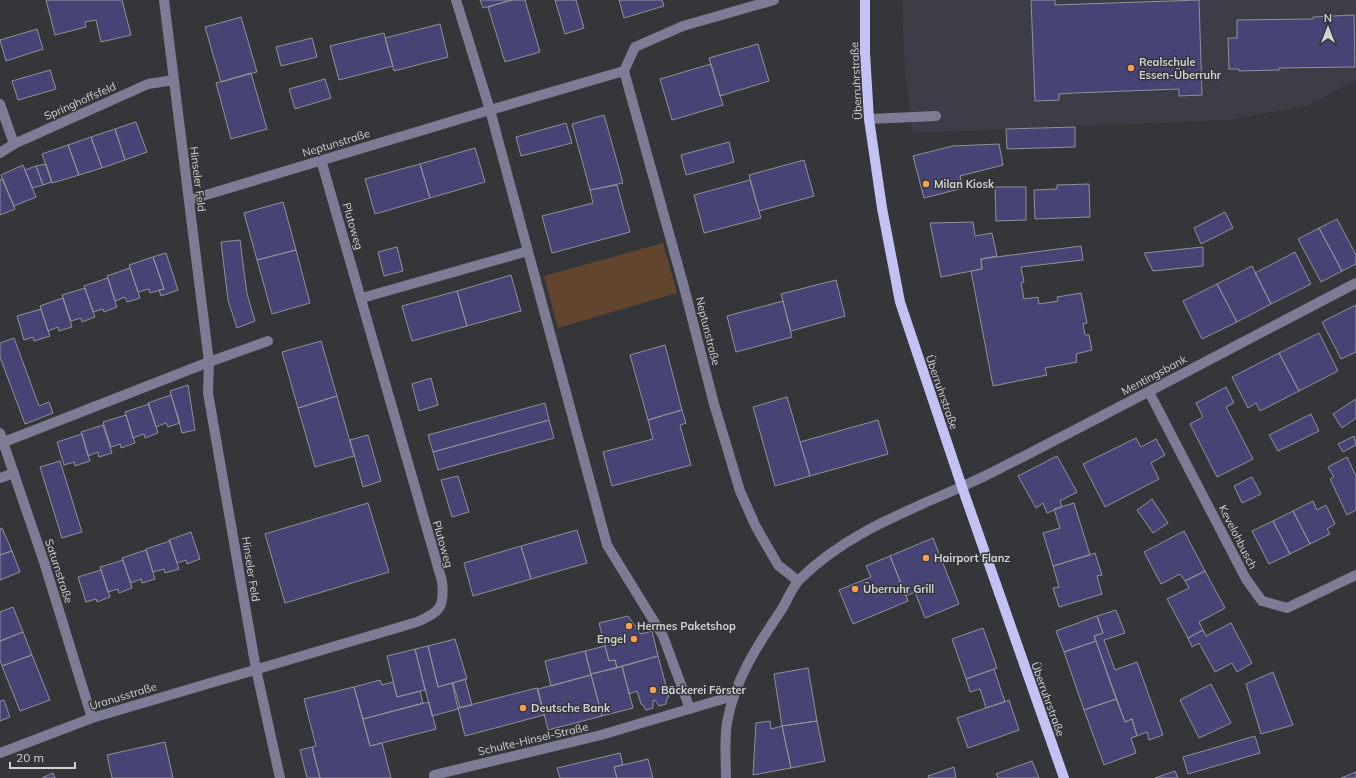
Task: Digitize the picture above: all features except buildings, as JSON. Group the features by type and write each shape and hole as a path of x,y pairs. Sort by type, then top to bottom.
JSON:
{"main road":[{"name":"Überruhrstraße","path":"865,0 865,53 870,119 882,208 900,302 962,488 1064,778"}],"street":[{"name":"Hinseler Feld","path":"164,0 209,362 208,394 256,669 280,778"},
{"path":"456,0 490,110 607,545 663,636 690,709"},
{"path":"624,71 635,47 683,26 774,0"},
{"name":"Neptunstraße","path":"189,200 624,71 687,298 714,404 740,491 756,527 778,565 798,581"},
{"name":"Springhoffsfeld","path":"0,153 14,144 148,84 174,80"},
{"path":"0,104 14,144"},
{"path":"870,119 936,116"},
{"name":"Plutoweg","path":"256,669 417,622 437,612 442,605 442,582 362,298 321,160"},
{"path":"362,298 528,251"},
{"name":"Mentingsbank","path":"962,488 1356,283"},
{"path":"2,438 268,341"},
{"name":"Kevelohbusch","path":"1149,392 1246,579 1262,601 1287,608 1356,575"},
{"name":"Saturnstraße","path":"2,438 44,562 92,718"},
{"path":"0,478 14,473"},
{"path":"726,778 725,742 727,722 733,696 746,665 798,581 834,551 865,531 915,506 962,488"},
{"name":"Uranusstraße","path":"0,753 92,718 256,669"},
{"name":"Schulte-Hinsel-Straße","path":"434,778 434,775 601,735 733,696"}],"shaded area":[{"name":"Realschule Essen-Überruhr","path":"902,0 1356,0 1356,80 1309,105 1230,120 912,133 904,57"},
{"path":"663,243 677,293 558,328 544,276"}],"place":[{"name":"Realschule Essen-Überruhr","path":"1131,68"},
{"name":"Milan Kiosk","path":"926,184"},
{"name":"Hairport Flanz","path":"926,558"},
{"name":"Überruhr Grill","path":"855,589"},
{"name":"Hermes Paketshop","path":"629,626"},
{"name":"Engel","path":"634,639"},
{"name":"Bäckerei Förster","path":"653,690"},
{"name":"Deutsche Bank","path":"523,708"}]}
